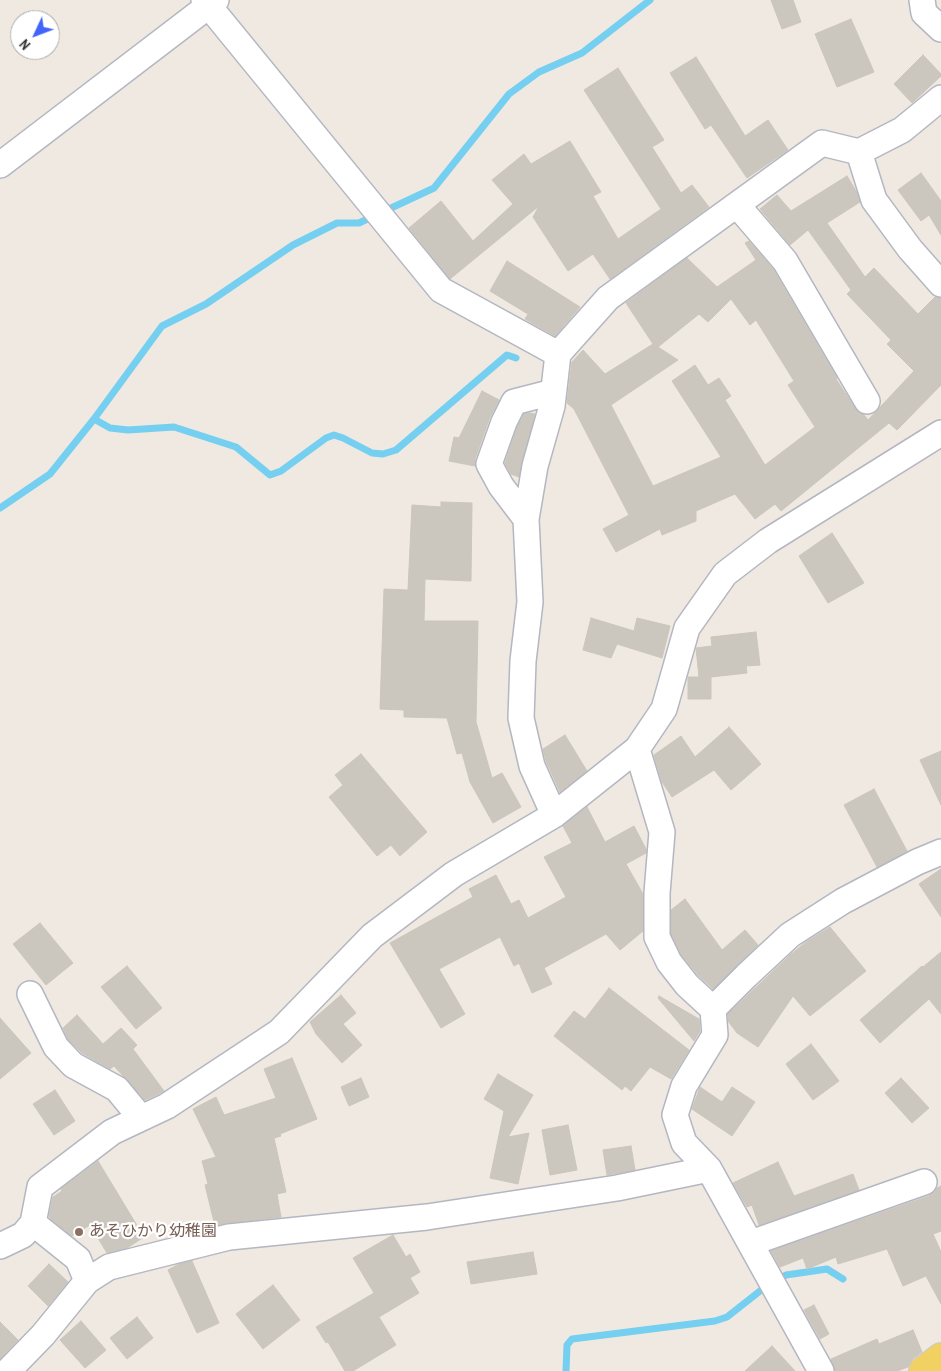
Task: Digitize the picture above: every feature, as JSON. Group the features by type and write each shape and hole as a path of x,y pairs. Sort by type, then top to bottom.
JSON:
{"main road":[{"path":"923,1371 941,1357"}],"street":[{"path":"922,0 924,13 941,29"},
{"path":"0,165 209,2 441,290 558,354"},
{"path":"554,815 532,766 521,718 523,661 530,602 526,519 536,466 552,406 558,354 608,298 822,143 859,152 902,130 941,98"},
{"path":"859,152 874,200 910,249 941,284"},
{"path":"737,206 785,261 867,401"},
{"path":"526,519 501,486 489,464 504,422 514,402 553,392"},
{"path":"0,1246 23,1235 33,1223 40,1187 112,1132 167,1106 279,1032 372,936 454,874 554,815 637,748 664,709 687,628 725,574 768,541 941,432"},
{"path":"637,748 662,832 656,937 669,962 687,985 712,1009 715,1034 684,1086 675,1115 684,1143 708,1169 821,1371"},
{"path":"712,1009 790,935 844,901 941,852"},
{"path":"30,994 56,1047 73,1065 116,1089 141,1118"},
{"path":"8,1371 43,1335 87,1281 109,1267 229,1237 427,1218 617,1188 708,1169"},
{"path":"751,1243 924,1182"},
{"path":"33,1223 78,1258 87,1281"}],"building":[{"path":"771,0 793,0 801,22 782,29"},
{"path":"851,19 874,72 837,87 815,34"},
{"path":"923,55 941,76 912,103 894,84"},
{"path":"696,57 745,136 768,120 788,150 747,178 711,125 705,129 670,73"},
{"path":"618,68 664,140 652,147 681,193 692,185 709,207 610,279 593,254 568,271 533,217 539,206 450,279 409,228 441,201 473,241 513,204 492,180 524,154 531,164 570,141 601,192 593,196 618,239 661,209 584,90"},
{"path":"921,173 941,201 941,235 929,215 921,221 898,190"},
{"path":"847,176 860,202 827,223 865,277 874,268 918,314 935,297 941,298 941,385 897,430 889,423 781,511 775,504 755,519 735,494 696,511 696,521 662,535 660,529 616,552 603,529 629,515 574,409 567,403 572,362 583,350 605,374 653,344 626,303 687,258 717,287 756,260 745,243 749,241 773,269 836,379 855,408 868,420 914,371 887,344 891,340 847,294 851,290 808,230 790,245 760,209 777,195 791,211","holes":["731,299 750,325 756,320 794,381 788,385 815,427 765,465 725,400 731,396 719,378 708,385 695,365 672,381 721,457 653,486 611,405 678,360 658,347 699,314 708,322"]},
{"path":"507,261 580,307 555,336 525,319 528,314 490,291"},
{"path":"482,391 499,400 490,417 475,459 475,466 449,461 454,437 459,438"},
{"path":"524,414 535,414 519,477 511,474 505,463"},
{"path":"441,502 472,503 471,581 425,579 424,621 478,621 476,722 492,778 502,773 521,807 493,823 470,782 462,753 457,754 447,718 404,717 404,710 380,709 384,589 408,590 412,505 441,507"},
{"path":"832,533 864,583 828,603 799,556"},
{"path":"591,618 634,631 637,618 670,626 662,658 617,644 611,658 583,650"},
{"path":"756,632 760,665 746,666 747,673 711,677 711,699 688,699 688,677 699,677 696,648 712,646 711,637"},
{"path":"729,727 761,764 731,790 714,770 672,797 662,782 654,755 681,736 695,757"},
{"path":"565,735 587,771 560,792 546,761 543,749"},
{"path":"941,751 941,805 920,760"},
{"path":"361,754 427,832 400,856 391,845 377,856 329,797 343,785 335,775"},
{"path":"874,789 907,851 877,867 844,805"},
{"path":"587,807 605,842 634,826 646,849 646,853 626,864 643,894 643,931 620,950 606,934 544,968 552,984 532,993 519,963 514,966 500,937 439,969 465,1014 441,1028 390,943 473,897 469,889 496,875 511,904 519,900 528,918 566,897 544,857 572,843 563,826"},
{"path":"941,869 941,917 919,884"},
{"path":"685,899 722,950 745,930 758,945 713,989 698,975 681,954 671,934 671,910"},
{"path":"40,923 73,963 46,985 13,944"},
{"path":"830,927 866,971 810,1016 793,996 758,1047 737,1033 728,1021 728,1014 790,955"},
{"path":"941,952 941,1014 929,999 880,1043 860,1020"},
{"path":"127,966 162,1008 136,1029 101,987"},
{"path":"609,988 689,1050 671,1079 650,1067 631,1091 625,1086 622,1090 554,1036 574,1011 585,1019"},
{"path":"341,995 356,1013 343,1024 362,1045 342,1063 316,1034 310,1022"},
{"path":"659,996 699,1019 700,1031 694,1041 658,998"},
{"path":"77,1015 103,1044 121,1028 137,1045 133,1049 164,1091 145,1100 114,1066 110,1069 82,1053 68,1039 63,1028"},
{"path":"0,1018 31,1053 0,1079"},
{"path":"811,1044 839,1081 813,1100 786,1064"},
{"path":"292,1058 317,1119 274,1138 286,1192 277,1194 281,1217 215,1226 205,1185 208,1184 202,1161 216,1157 193,1109 216,1097 224,1115 276,1098 264,1069"},
{"path":"498,1074 533,1095 508,1137 529,1133 518,1184 490,1178 504,1111 484,1099"},
{"path":"361,1078 369,1097 349,1106 341,1087"},
{"path":"901,1078 929,1108 912,1123 885,1093"},
{"path":"700,1087 722,1102 732,1087 755,1102 732,1136 692,1109"},
{"path":"55,1090 75,1121 54,1135 33,1104"},
{"path":"568,1125 577,1170 550,1175 542,1130"},
{"path":"631,1146 635,1170 607,1175 603,1150"},
{"path":"98,1161 144,1237 127,1248 107,1253 90,1225 72,1236 49,1216 53,1197"},
{"path":"778,1162 794,1196 853,1174 859,1190 759,1225 752,1205 747,1207 733,1183"},
{"path":"941,1186 941,1231 933,1234 941,1252 941,1304 926,1276 903,1286 887,1249 838,1264 836,1257 807,1269 803,1258 780,1267 771,1251 929,1196"},
{"path":"393,1235 406,1257 410,1254 420,1272 410,1278 419,1293 379,1317 396,1345 353,1371 345,1371 328,1342 326,1343 316,1327 374,1293 353,1258"},
{"path":"533,1252 537,1274 471,1284 467,1262"},
{"path":"192,1261 219,1323 197,1333 168,1270 179,1264"},
{"path":"49,1264 68,1282 48,1306 28,1286"},
{"path":"273,1285 300,1320 263,1349 236,1314"},
{"path":"814,1305 829,1334 820,1339 804,1310"},
{"path":"137,1317 153,1338 127,1359 110,1338"},
{"path":"81,1321 106,1350 85,1368 60,1340"},
{"path":"0,1322 18,1340 0,1359"},
{"path":"913,1330 922,1352 913,1359 908,1367 897,1371 835,1371 831,1359 877,1339 879,1344"},
{"path":"772,1346 795,1371 745,1371"}],"waterway":[{"path":"0,508 50,474 94,419 162,326 206,304 293,245 337,223 359,223 434,188 509,94 539,72 582,53 650,0"},
{"path":"94,419 110,428 128,430 174,427 236,447 270,475 281,471 326,438 334,435 372,453 383,454 396,450 507,355 516,358"},
{"path":"566,1371 567,1345 572,1339 715,1321 727,1317 760,1291 786,1275 827,1269 843,1279"}],"place":[{"name":"あそひかり幼稚園","path":"79,1232"}]}
